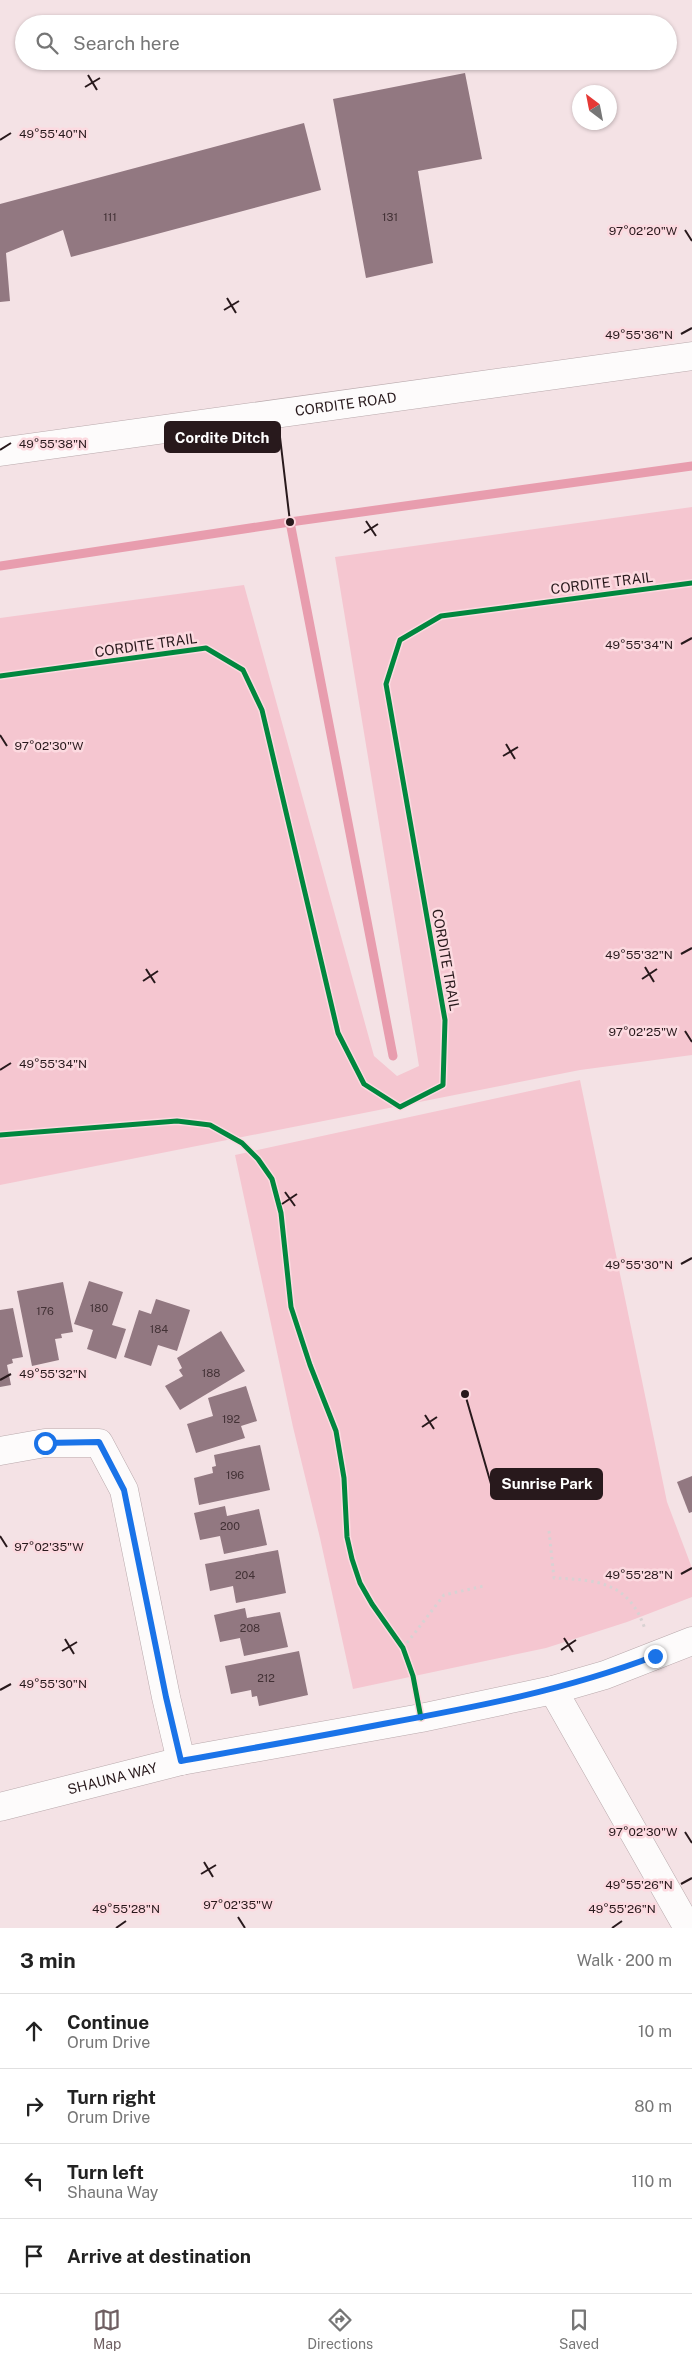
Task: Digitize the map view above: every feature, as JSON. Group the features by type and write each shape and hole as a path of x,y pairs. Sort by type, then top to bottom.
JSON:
{"street":[{"name":"CORDITE ROAD","path":"0,452 692,356"},
{"path":"0,1452 45,1443 99,1442 124,1490 166,1697 181,1761"},
{"name":"SHAUNA WAY","path":"0,1808 181,1761 430,1716 553,1690 605,1675 692,1641"},
{"path":"553,1690 688,1928"}],"path":[{"path":"550,1531 554,1578 582,1579 608,1584 628,1597 644,1624 655,1656"},
{"path":"403,1648 444,1595 484,1586"},
{"path":"398,1640 406,1655"}],"shaded area":[{"path":"692,507 692,1055 580,1070 0,1185 0,618 244,585 374,1056 397,1076 419,1066 335,557"},
{"path":"580,1080 667,1502 692,1568 692,1597 627,1622 546,1648 353,1689 320,1538 293,1427 235,1155"}],"building":[{"path":"465,73 482,159 418,171 433,263 366,278 333,99"},
{"path":"304,123 321,190 71,257 63,230 6,253 10,301 0,302 0,204"},
{"path":"89,1281 123,1292 112,1325 126,1329 116,1359 87,1349 93,1330 74,1324"},
{"path":"63,1282 73,1332 61,1334 62,1338 55,1339 59,1360 32,1366 17,1291"},
{"path":"156,1299 190,1310 177,1351 158,1345 151,1366 124,1357 139,1310 151,1314"},
{"path":"13,1308 23,1357 12,1359 13,1363 7,1365 11,1385 0,1387 0,1310"},
{"path":"221,1331 245,1371 180,1410 165,1386 183,1376 179,1370 182,1368 177,1358"},
{"path":"246,1386 257,1421 241,1426 245,1438 196,1453 187,1424 213,1416 208,1398"},
{"path":"260,1445 270,1490 199,1505 194,1478 213,1473 212,1467 216,1466 214,1455"},
{"path":"692,1476 692,1512 689,1513 677,1482"},
{"path":"225,1506 227,1516 259,1509 267,1545 224,1554 220,1536 200,1540 194,1513"},
{"path":"278,1550 286,1593 236,1603 233,1586 210,1591 205,1564"},
{"path":"245,1608 247,1618 280,1612 288,1647 244,1656 240,1638 220,1642 214,1615"},
{"path":"299,1651 308,1695 259,1706 257,1696 252,1697 251,1690 231,1694 225,1666"}],"waterway":[{"path":"0,566 290,522 692,466"},
{"path":"290,522 393,1056"}],"cycle path":[{"name":"CORDITE TRAIL","path":"0,676 206,648 243,670 262,710 338,1033 364,1084 400,1107 443,1085 445,1020 386,684 400,640 441,616 692,583"},
{"path":"0,1135 177,1121 210,1125 242,1143 258,1159 272,1179 281,1213 291,1307 310,1365 336,1431 344,1478 347,1537 352,1559 360,1583 372,1604 403,1648 413,1676 421,1718"}],"place":[{"name":"Cordite Ditch","path":"290,522"},
{"name":"Sunrise Park","path":"465,1394"}],"route":[{"path":"45,1443 99,1442 124,1490 166,1697 181,1761 421,1718 553,1690 605,1675 655,1656"}]}
